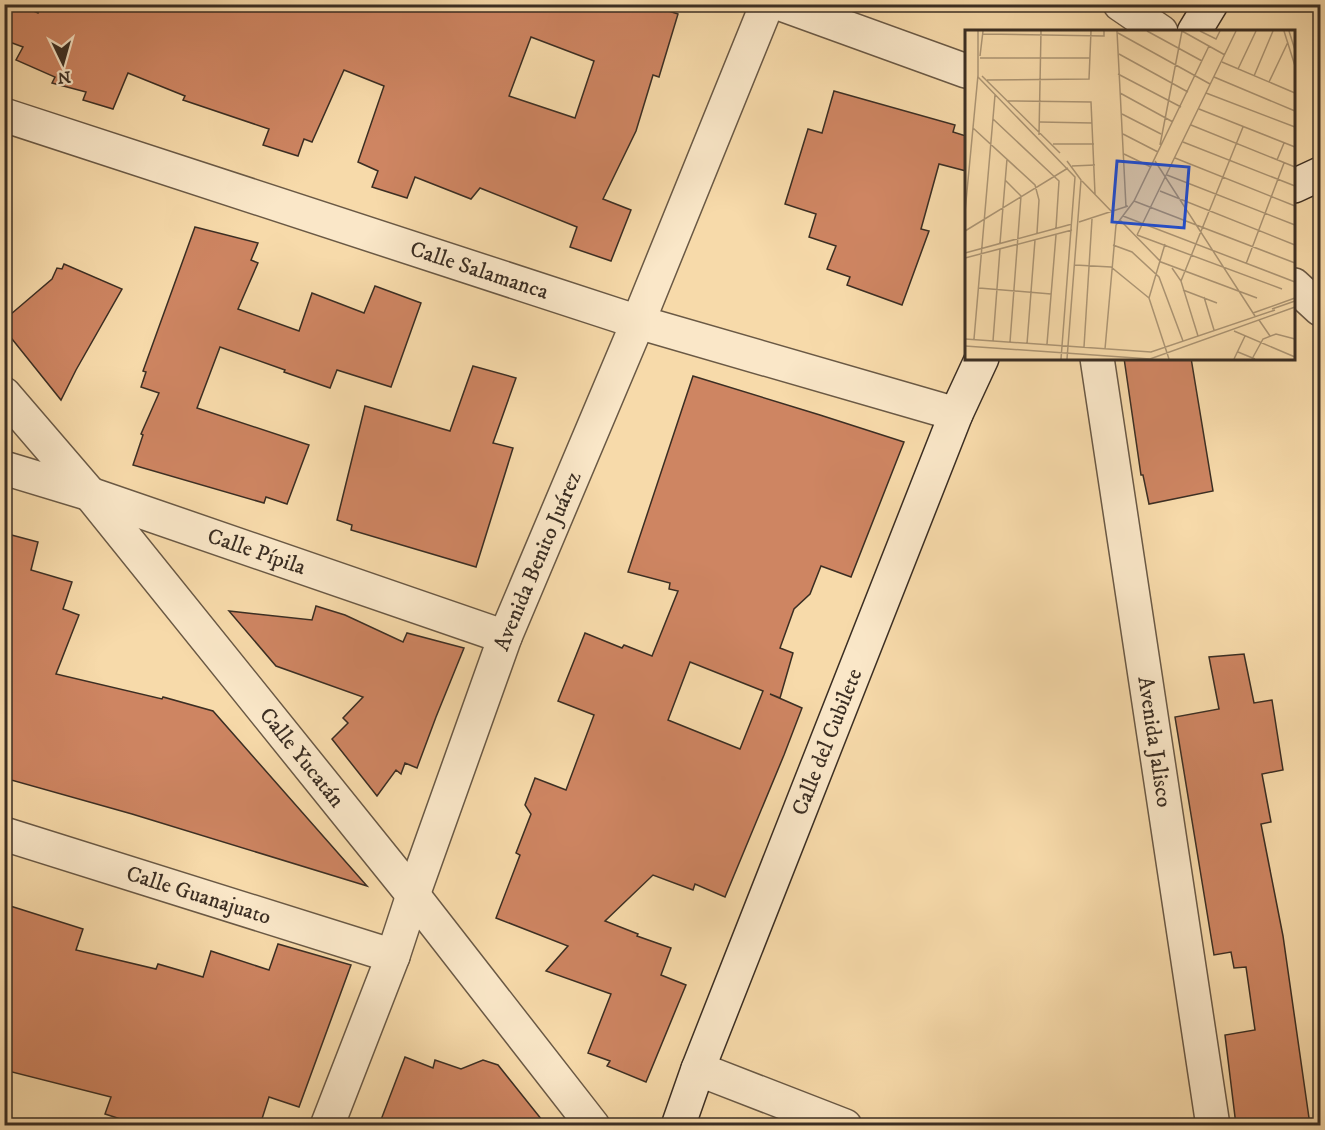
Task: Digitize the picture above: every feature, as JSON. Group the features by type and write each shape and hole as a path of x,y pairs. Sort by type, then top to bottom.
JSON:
{"street":[{"name":"Avenida Benito Juárez","path":"327,1125 393,957 505,638 638,322 767,4"},
{"path":"782,4 965,71"},
{"path":"1120,4 1158,30"},
{"path":"1195,30 1211,4"},
{"name":"Calle Salamanca","path":"4,115 638,322 956,414"},
{"path":"1295,185 1320,174"},
{"path":"1295,287 1320,309"},
{"name":"Calle del Cubilete","path":"678,1125 956,414 981,360"},
{"name":"Avenida Jalisco","path":"1097,360 1214,1125"},
{"name":"Calle Yucatán","path":"4,394 90,494 413,895 593,1125"},
{"name":"Calle Pípila","path":"4,468 90,494 505,638"},
{"name":"Calle Guanajuato","path":"4,834 393,957"},
{"path":"698,1069 845,1125"}],"building":[{"path":"4,4 18,4 38,13 42,4 647,4 678,14 659,77 653,75 636,131 603,199 631,210 611,261 570,247 577,227 480,188 471,199 415,177 407,198 372,187 378,171 358,162 384,86 344,70 312,142 304,139 298,156 263,145 269,129 183,100 185,96 128,73 113,109 83,100 86,92 52,83 55,77 16,60 23,47 4,40","holes":["531,37 594,61 575,118 509,96"]},
{"path":"834,91 955,125 953,132 965,136 965,171 939,164 921,229 929,231 902,305 847,285 850,277 827,269 836,246 809,237 816,214 785,204 808,129 822,133"},
{"path":"195,227 258,243 251,260 258,263 238,309 299,331 312,293 364,313 375,286 421,303 391,387 337,370 330,388 220,347 197,408 309,445 287,504 266,497 264,503 133,465 143,435 141,434 159,393 141,387 146,372 143,371"},
{"path":"64,264 122,289 61,400 4,329 4,320 52,279 57,268 62,269"},
{"path":"1124,360 1191,360 1213,491 1149,504 1143,475 1141,475"},
{"path":"473,366 516,378 493,443 513,448 476,567 351,530 352,525 337,520 365,406 450,431"},
{"path":"693,376 904,442 851,577 821,566 810,594 794,609 780,648 793,653 780,698 770,694 802,708 725,897 695,884 693,890 653,875 605,921 671,948 661,975 686,985 646,1082 607,1066 610,1061 588,1053 611,994 546,971 568,946 496,918 520,855 516,853 531,814 525,805 535,778 566,790 594,715 558,701 585,633 622,648 624,645 652,656 678,591 669,589 670,583 628,572","holes":["690,662 763,691 740,749 668,720"]},
{"path":"4,533 38,542 31,570 72,582 63,609 79,615 56,674 162,699 163,697 213,711 367,886 132,814 4,778"},
{"path":"316,606 345,615 403,642 407,633 464,648 417,768 405,763 401,774 396,770 377,796 332,739 348,723 343,718 363,697 276,666 229,611 312,620"},
{"path":"1244,654 1254,703 1272,700 1283,770 1262,774 1271,822 1261,824 1283,936 1310,1125 1236,1125 1225,1035 1255,1030 1246,967 1234,968 1231,952 1214,955 1175,717 1219,709 1209,657"},
{"path":"4,904 83,929 76,950 156,969 158,964 203,977 211,951 269,970 278,944 351,965 299,1107 269,1097 260,1125 139,1125 105,1114 111,1097 4,1070"},
{"path":"405,1057 433,1068 435,1060 461,1069 483,1060 498,1065 546,1125 379,1125"}]}
